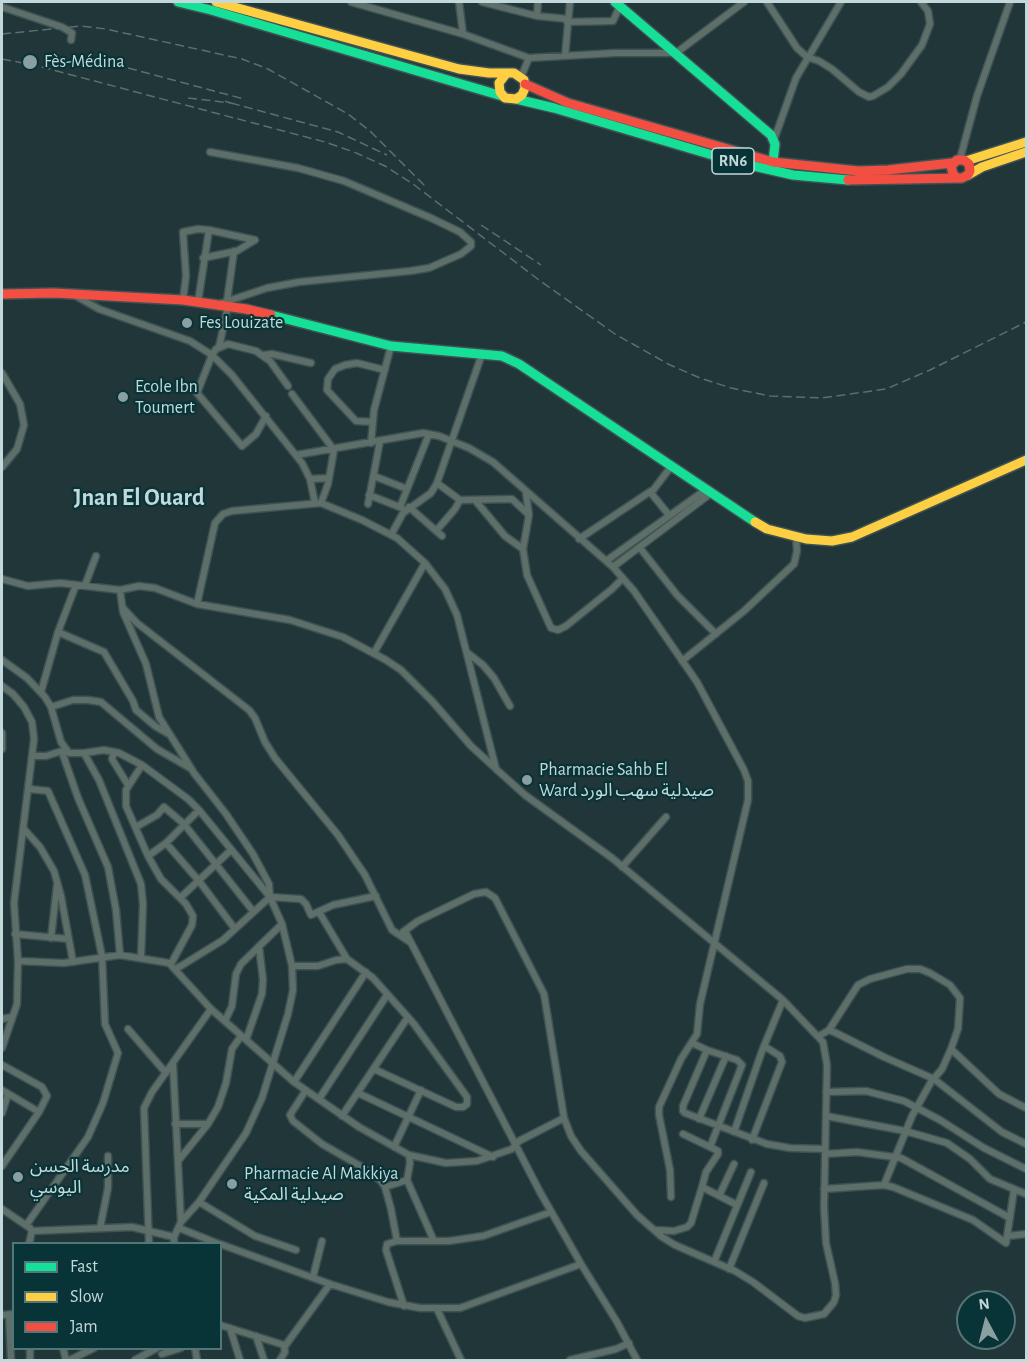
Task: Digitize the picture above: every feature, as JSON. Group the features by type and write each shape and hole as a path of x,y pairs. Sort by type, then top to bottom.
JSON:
{"main road":[{"name":"RN6","path":"178,2 211,9 508,99 554,108 736,162 793,175 854,181 964,178 982,167 1026,152"},
{"name":"RN6","path":"216,2 459,69 514,73 568,103 773,162 840,171 888,170 960,161 1026,142"},
{"path":"618,4 774,140 773,162"},
{"path":"502,96 499,84 506,74"},
{"path":"516,99 524,92 523,80"},
{"path":"957,178 951,172 960,161 970,169 968,175"},
{"path":"2,294 73,294 225,304 391,346 502,356 519,364 756,524 796,537 832,541 852,537 1026,460"}],"street":[{"path":"351,2 370,4 529,58 615,52 676,53 744,2"},
{"path":"459,2 463,34"},
{"path":"482,2 494,3 537,16 568,20 613,21 618,4"},
{"path":"537,16 538,2"},
{"path":"565,56 570,2"},
{"path":"767,2 790,40 807,57 832,69 865,96 873,96 888,87 901,74 922,45 930,24 928,11 921,2"},
{"path":"774,140 796,78 841,2"},
{"path":"960,161 977,96 1010,2"},
{"path":"2,7 62,27 72,33 71,40"},
{"path":"523,80 529,58"},
{"path":"210,152 298,168 344,181 431,218 460,232 471,242 471,246 461,254 429,268 299,282 267,288 225,304"},
{"path":"198,302 209,230"},
{"path":"183,300 186,276 183,232 209,230 255,240 234,251 203,258"},
{"path":"219,347 234,251"},
{"path":"73,294 99,309 190,341 212,355 232,375 297,455 310,479 318,503"},
{"path":"266,416 256,434 242,446 197,393 212,355 219,347 234,345 263,355 272,354 311,363"},
{"path":"371,443 373,422 391,346"},
{"path":"391,535 408,509 431,493 437,483 482,354"},
{"path":"263,355 288,386"},
{"path":"373,422 356,421 327,390 328,379 335,369 357,363 385,370"},
{"path":"2,373 20,404 24,425 17,449 2,467"},
{"path":"292,394 334,450 329,478 318,503"},
{"path":"400,507 429,434"},
{"path":"297,455 429,434 481,453 613,567 644,603 709,702 744,770 749,788 743,824 700,1005 697,1034 681,1059 659,1107 670,1170 671,1197"},
{"path":"368,504 380,441"},
{"path":"579,539 651,491 670,468"},
{"path":"374,476 407,489"},
{"path":"310,479 329,478"},
{"path":"437,483 460,500 512,499 529,515"},
{"path":"651,491 669,515"},
{"path":"526,492 529,515 523,549 527,575 551,628 555,630 566,626 623,578"},
{"path":"606,561 669,515 707,492"},
{"path":"613,567 640,548 707,492"},
{"path":"369,495 408,509 439,533 460,500"},
{"path":"475,500 505,536 523,549"},
{"path":"197,604 215,523 219,517 232,511 318,503 391,535 413,550 425,562 437,576 453,603 496,769"},
{"path":"682,661 771,588 794,564 797,551 796,537"},
{"path":"640,548 677,595 716,634"},
{"path":"85,585 96,556"},
{"path":"374,653 425,562"},
{"path":"2,579 26,586 56,583 120,590 134,586 150,587 197,604 300,623 343,637 374,653 415,682 464,739 525,795 622,867 783,1000 819,1036 826,1055 824,1189 826,1243 836,1295 834,1302 824,1314 805,1318 798,1316 753,1282 675,1245 652,1229 581,1151 571,1136 564,1118 544,994 495,898 486,892 474,894 418,921 399,936"},
{"path":"41,692 58,632 76,585"},
{"path":"120,590 125,618 146,664 156,711 168,734 191,768 253,854 269,884 270,897"},
{"path":"122,606 137,623 249,710 275,758 338,835 365,875 388,924 399,936 411,943"},
{"path":"58,632 104,652 134,701 136,710 168,734"},
{"path":"468,654 483,665 494,678 510,706"},
{"path":"2,660 27,678 41,692 51,707 78,798 108,867 116,910 120,955"},
{"path":"2,686 20,701 33,729 30,789 14,903 18,962 17,1004 2,1048"},
{"path":"51,707 79,700 101,702 157,749 191,768"},
{"path":"2,733 2,749"},
{"path":"32,1231 132,1227 148,1230 174,1240 180,1225 199,1202 253,1121 291,1005 293,990 292,966 282,924 270,897 199,810 178,791 141,765 114,752 104,750 70,753 64,751 33,756"},
{"path":"114,752 112,759 128,785"},
{"path":"84,753 99,780 141,884 143,904 141,957"},
{"path":"141,765 128,785 126,806 161,879 191,911 194,920 173,967"},
{"path":"27,1224 88,1137 104,1103 118,1056 105,1022 102,956 82,868 48,791 30,789"},
{"path":"136,827 157,815 165,807 184,824 253,911"},
{"path":"148,856 166,843 199,810"},
{"path":"622,867 666,817"},
{"path":"23,828 49,862 57,881 73,962"},
{"path":"166,843 199,881 235,929"},
{"path":"180,898 231,850"},
{"path":"51,938 57,881"},
{"path":"173,967 224,940 270,897 300,899 305,903 311,915 333,905 376,896"},
{"path":"319,912 347,959 374,978 408,1017 468,1101 463,1107 456,1107 374,1069"},
{"path":"225,1021 234,998 238,970 243,961 282,924"},
{"path":"405,931 551,1212 637,1360"},
{"path":"15,934 69,939"},
{"path":"177,1161 207,1124 220,1102 232,1049 244,1039 262,994 263,980 259,946"},
{"path":"18,962 73,962 120,955 141,957 173,967 211,1009 294,1082 342,1116 409,1155 446,1163 464,1163 493,1157 512,1149 519,1141 564,1118"},
{"path":"292,966 318,966 347,959"},
{"path":"819,1036 829,1030 858,985 870,979 899,971 920,969 950,985 960,998 958,1029 951,1049 905,1131 884,1185"},
{"path":"294,1082 366,972"},
{"path":"319,1099 387,995"},
{"path":"734,1132 764,1046 783,1000"},
{"path":"149,1242 144,1108 152,1092 211,1009"},
{"path":"2,1019 12,1017"},
{"path":"342,1116 408,1017"},
{"path":"128,1029 166,1073"},
{"path":"829,1030 934,1079 1002,1132 1026,1144"},
{"path":"692,1043 739,1061 742,1067 710,1147"},
{"path":"752,1140 782,1062 780,1056 764,1046"},
{"path":"951,1049 999,1094 1026,1108"},
{"path":"707,1050 682,1109 685,1113 752,1140 790,1148 895,1156 909,1161 1010,1218"},
{"path":"699,1119 726,1056"},
{"path":"173,1064 180,1225"},
{"path":"2,1065 45,1089 46,1098 39,1112 3,1162"},
{"path":"306,1090 293,1108 290,1115 293,1120 322,1144 381,1181 385,1187 397,1241"},
{"path":"394,1147 422,1090"},
{"path":"826,1092 866,1091 917,1107 984,1148 1026,1169"},
{"path":"2,1113 5,1092 39,1112"},
{"path":"358,1093 493,1157"},
{"path":"826,1116 905,1131 947,1143 970,1159 990,1179 1026,1194"},
{"path":"175,1124 207,1124"},
{"path":"652,1229 667,1232 687,1227 691,1223 706,1172 718,1154 718,1151 683,1134"},
{"path":"409,1155 407,1180 434,1241"},
{"path":"100,1228 108,1188 108,1156"},
{"path":"719,1196 734,1164"},
{"path":"714,1262 751,1172"},
{"path":"385,1187 407,1180"},
{"path":"729,1269 764,1183"},
{"path":"824,1189 884,1185 893,1187 973,1220 1004,1243 1007,1242 1014,1190"},
{"path":"702,1186 737,1205"},
{"path":"199,1202 255,1236 296,1250"},
{"path":"2,1209 27,1224 32,1231 29,1242"},
{"path":"404,1306 386,1250 387,1244 397,1241 434,1241 483,1236 551,1212"},
{"path":"180,1225 216,1242"},
{"path":"1008,1236 1026,1234"},
{"path":"313,1277 322,1241"},
{"path":"222,1245 330,1284 404,1306 437,1309 460,1308 581,1264"},
{"path":"280,1360 285,1352 285,1346 330,1284"},
{"path":"437,1309 461,1360"},
{"path":"8,1315 11,1360"},
{"path":"222,1326 285,1346"},
{"path":"230,1328 240,1360"},
{"path":"256,1336 264,1360"},
{"path":"570,1360 616,1349 628,1343"},
{"path":"68,1360 90,1350"},
{"path":"135,1360 159,1352"}],"railway":[{"path":"2,34 81,26 106,29 242,59 268,69 348,114 370,131 426,187"},
{"path":"2,59 34,65 325,142 354,152 385,166 413,184 539,280 615,334 670,365 731,388 770,396 822,398 886,389 930,370 1026,322"},
{"path":"102,61 244,99"},
{"path":"188,98 231,103 224,101"},
{"path":"231,103 338,132 387,155"},
{"path":"481,225 541,265"}],"traffic: fast":[{"path":"178,2 502,96"},
{"path":"615,2 771,135 775,144 773,162"},
{"path":"516,99 554,108 736,162 793,175 848,180"},
{"path":"271,315 391,346 502,356 519,364 755,522"}],"traffic: slow":[{"path":"216,2 459,69 489,73 514,73 524,80 525,88 522,95 516,99 505,98 500,92 499,83 506,74"},
{"path":"966,161 1026,142"},
{"path":"968,175 982,167 1026,152"},
{"path":"755,522 767,529 806,539 832,541 852,537 1026,460"}],"traffic: jam":[{"path":"525,84 568,103 773,162 858,171 952,163"},
{"path":"848,180 962,178 970,171 969,164 964,160 957,160 951,166 957,178"},
{"path":"2,294 54,293 183,300 271,315"}],"place":[{"name":"Fès-Médina","path":"30,62"},
{"name":"Fes Louizate","path":"187,323"},
{"name":"Ecole Ibn Toumert","path":"123,397"},
{"name":"Pharmacie Sahb El Ward صيدلية سهب الورد","path":"527,780"},
{"name":"مدرسة الحسن اليوسي","path":"18,1177"},
{"name":"Pharmacie Al Makkiya صيدلية المكية","path":"232,1184"}],"district":[{"name":"Jnan El Ouard","path":"139,498"}]}
